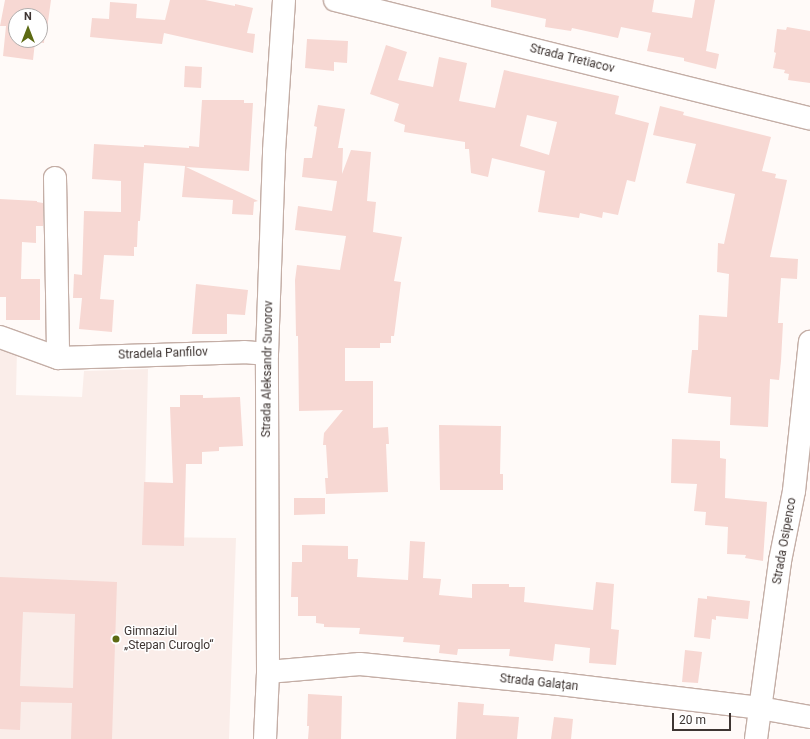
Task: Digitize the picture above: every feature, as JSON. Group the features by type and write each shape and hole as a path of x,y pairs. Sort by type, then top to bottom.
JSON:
{"street":[{"name":"Strada Aleksandr Suvorov","path":"265,739 268,672 267,354 274,151 284,0"},
{"name":"Strada Tretiacov","path":"335,0 810,118"},
{"path":"55,178 58,358"},
{"name":"Stradela Panfilov","path":"0,337 58,358 244,352 267,354"},
{"name":"Strada Osipenco","path":"756,739 780,561 794,492 810,342"},
{"name":"Strada Galațan","path":"268,672 360,664 560,684 760,708 810,717"}],"shaded area":[{"name":"Gimnaziul „Stepan Curoglo“","path":"0,349 17,349 16,395 82,397 84,371 148,369 144,537 236,538 229,739 0,739"}],"building":[{"path":"5,0 51,0 48,22 48,8 8,8 8,48 34,48 33,60 3,56 6,26 0,26"},
{"path":"170,0 205,0 253,8 247,33 255,34 253,53 164,33 162,44 90,37 92,18 109,19 110,2 137,4 136,18 165,20"},
{"path":"491,0 654,0 652,12 692,18 695,0 715,0 706,51 719,54 716,69 684,61 684,58 647,51 651,33 621,27 618,38 572,28 571,31 545,27 546,19 491,7"},
{"path":"787,27 810,31 810,83 788,80 789,74 784,73 785,70 773,68 776,53 774,52 777,29 786,30"},
{"path":"307,39 348,41 347,63 334,62 334,71 305,68"},
{"path":"386,45 407,52 398,80 433,87 439,57 467,63 459,101 495,108 504,70 619,96 615,114 649,123 635,182 627,180 618,215 603,212 602,218 580,213 579,218 538,212 545,171 492,158 488,177 471,173 469,149 465,149 465,142 404,132 405,125 394,121 399,104 370,94","holes":["527,115 557,122 549,155 520,146"]},
{"path":"185,66 202,67 201,88 184,87"},
{"path":"202,100 244,100 244,103 253,103 249,171 186,167 258,201 254,202 253,215 232,214 233,200 182,197 185,166 144,163 140,221 138,221 137,247 134,247 134,256 104,255 100,299 114,300 112,332 79,329 82,298 73,298 74,274 82,275 84,211 121,212 121,181 92,179 94,144 144,147 144,145 189,148 189,146 199,147"},
{"path":"318,105 345,109 338,148 343,148 342,174 351,150 371,152 367,201 376,202 373,232 402,237 394,281 401,282 394,336 391,336 391,343 380,343 380,348 345,348 345,381 373,381 373,428 388,427 389,444 386,444 388,492 326,494 325,478 328,478 326,445 323,445 324,433 343,410 299,411 298,336 296,336 295,280 297,265 340,270 346,236 295,230 298,206 332,211 337,181 302,177 304,158 312,158 317,127 314,126"},
{"path":"660,106 684,112 683,115 771,137 762,171 776,174 775,178 787,180 770,257 798,259 797,279 781,278 778,323 783,323 781,361 779,380 770,379 768,427 730,425 731,397 688,393 692,350 698,350 699,315 727,317 729,274 717,272 718,243 724,244 735,194 686,183 696,144 653,135"},
{"path":"0,199 37,201 43,203 43,226 36,226 36,243 22,242 21,279 40,279 40,320 6,320 6,297 0,297"},
{"path":"196,284 248,290 245,315 227,314 227,334 192,334"},
{"path":"180,395 203,395 203,398 240,397 243,446 219,447 219,451 202,452 202,464 186,464 184,546 142,545 144,482 173,483 170,407 180,407"},
{"path":"439,425 501,426 500,474 503,474 503,490 440,490"},
{"path":"672,439 720,441 720,458 726,459 725,498 767,502 763,561 745,558 746,555 727,554 728,527 705,525 706,512 694,511 697,484 671,483"},
{"path":"294,498 325,498 325,514 294,515"},
{"path":"410,541 425,542 423,578 441,579 439,595 472,598 472,584 509,584 509,587 525,587 524,602 593,610 596,582 614,584 611,629 619,630 616,665 589,663 590,648 555,644 553,661 509,656 510,649 458,649 457,655 439,653 440,645 403,642 404,637 359,634 360,628 324,627 324,624 316,623 316,616 298,616 298,597 291,597 292,562 302,562 302,545 348,546 348,559 358,559 357,577 408,580"},
{"path":"0,577 117,582 112,739 71,739 72,703 21,702 20,730 0,729","holes":["23,612 75,614 73,688 20,686"]},
{"path":"707,596 750,601 748,619 716,616 716,620 712,619 710,639 694,637 698,598 707,599"},
{"path":"685,650 702,652 698,683 682,682"},
{"path":"308,694 342,696 341,739 308,739"},
{"path":"458,702 484,704 483,715 519,717 517,739 456,739"},
{"path":"554,717 573,719 571,739 551,739"}],"place":[{"name":"Gimnaziul „Stepan Curoglo“","path":"116,639"}]}
